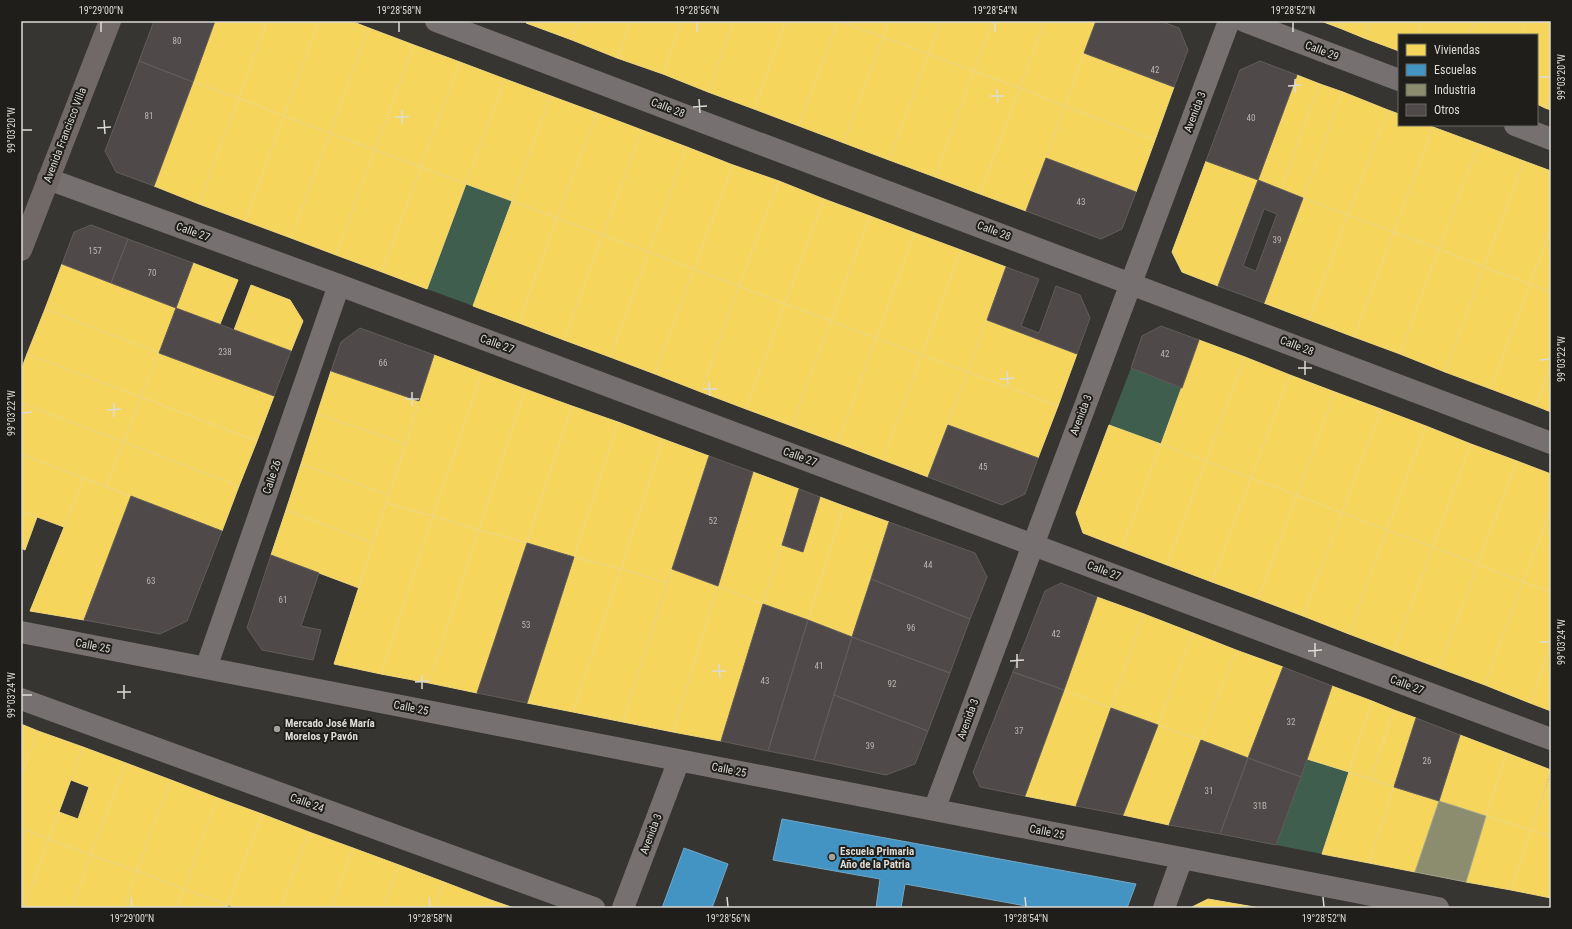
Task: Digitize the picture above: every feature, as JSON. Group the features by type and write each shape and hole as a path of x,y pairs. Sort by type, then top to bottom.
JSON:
{"main road":[{"name":"Avenida Francisco Villa","path":"21,250 110,21"}],"street":[{"name":"Calle 28","path":"436,21 1551,442"},
{"name":"Avenida 3","path":"934,810 1229,21"},
{"name":"Calle 29","path":"1244,21 1398,80"},
{"path":"1518,126 1551,139"},
{"name":"Calle 27","path":"48,179 339,285 1551,739"},
{"name":"Calle 26","path":"206,668 339,285"},
{"name":"Calle 25","path":"21,632 1438,908"},
{"name":"Calle 24","path":"21,699 594,908"},
{"name":"Avenida 3","path":"623,908 679,760"},
{"path":"1164,908 1182,858"}],"green space":[{"path":"466,184 512,201 473,306 427,289"},
{"path":"1131,368 1182,388 1161,444 1109,425"},
{"path":"1307,759 1349,772 1322,854 1276,845"}],"building: Viviendas":[{"path":"215,21 267,21 239,98 193,82"},
{"path":"267,21 319,21 284,116 239,98"},
{"path":"319,21 351,21 369,28 330,133 284,116"},
{"path":"527,21 579,21 572,40 526,23"},
{"path":"579,21 631,21 617,58 572,40"},
{"path":"631,21 682,21 663,74 617,58"},
{"path":"682,21 734,21 708,92 663,74"},
{"path":"734,21 786,21 754,109 708,92"},
{"path":"786,21 838,21 799,126 754,109"},
{"path":"838,21 883,37 844,143 799,126"},
{"path":"839,21 889,21 883,37"},
{"path":"889,21 941,21 929,54 883,37"},
{"path":"941,21 993,21 974,71 929,54"},
{"path":"993,21 1045,21 1020,88 974,71"},
{"path":"1045,21 1096,21 1065,106 1020,88"},
{"path":"1321,21 1345,21 1342,29"},
{"path":"1345,21 1371,21 1364,38 1342,29"},
{"path":"1371,21 1423,21 1417,34 1398,34 1398,51 1364,38"},
{"path":"1423,21 1475,21 1469,34 1417,34"},
{"path":"1475,21 1527,21 1521,34 1469,34"},
{"path":"1527,21 1551,21 1551,93 1545,108 1538,104 1538,34 1521,34"},
{"path":"369,28 414,45 375,150 330,133"},
{"path":"883,37 929,54 889,160 844,143"},
{"path":"414,45 460,62 421,167 375,150"},
{"path":"1084,53 1174,87 1155,140 1065,106"},
{"path":"929,54 974,71 935,177 889,160"},
{"path":"460,62 505,79 466,184 421,167"},
{"path":"974,71 1020,88 980,194 935,177"},
{"path":"1297,75 1320,84 1281,189 1258,180"},
{"path":"505,79 551,96 512,201 466,184"},
{"path":"193,82 239,98 199,204 154,186"},
{"path":"1320,84 1343,92 1303,198 1281,189"},
{"path":"1020,88 1065,106 1026,211 980,194"},
{"path":"1343,92 1388,110 1348,215 1303,198"},
{"path":"1551,93 1551,110 1545,108"},
{"path":"551,96 597,113 557,218 512,201"},
{"path":"239,98 284,116 245,221 199,204"},
{"path":"1065,106 1155,140 1136,192 1046,158"},
{"path":"1388,110 1398,114 1398,126 1433,127 1394,232 1348,215"},
{"path":"597,113 642,130 603,235 557,218"},
{"path":"284,116 330,133 291,238 245,221"},
{"path":"1433,127 1479,144 1439,249 1394,232"},
{"path":"642,130 687,147 649,252 603,235"},
{"path":"330,133 375,150 336,255 291,238"},
{"path":"1479,144 1524,161 1484,267 1439,249"},
{"path":"687,147 733,165 694,269 649,252"},
{"path":"375,150 421,167 382,272 336,255"},
{"path":"1206,161 1258,180 1218,286 1182,272 1172,252"},
{"path":"1524,161 1551,171 1551,227 1530,284 1484,267"},
{"path":"733,165 779,181 739,286 694,269"},
{"path":"421,167 466,184 427,289 382,272"},
{"path":"779,181 824,199 785,304 739,286"},
{"path":"1303,198 1348,215 1309,320 1264,303"},
{"path":"824,199 870,216 831,321 785,304"},
{"path":"512,201 557,218 519,323 473,306"},
{"path":"1348,215 1394,232 1354,337 1309,320"},
{"path":"870,216 915,233 876,338 831,321"},
{"path":"557,218 603,235 564,340 519,323"},
{"path":"1551,227 1551,292 1530,284"},
{"path":"1394,232 1439,249 1400,354 1354,337"},
{"path":"915,233 961,250 922,355 876,338"},
{"path":"603,235 649,252 610,357 564,340"},
{"path":"1439,249 1484,267 1445,372 1400,354"},
{"path":"961,250 1006,267 968,372 922,355"},
{"path":"649,252 694,269 655,374 610,357"},
{"path":"193,263 238,280 220,324 176,308"},
{"path":"62,264 176,308 159,353 45,309"},
{"path":"1484,267 1530,284 1491,389 1445,372"},
{"path":"694,269 739,286 701,392 655,374"},
{"path":"1530,284 1551,292 1551,366 1536,406 1491,389"},
{"path":"251,285 290,300 303,321 291,351 234,330"},
{"path":"739,286 785,304 746,409 701,392"},
{"path":"785,304 831,321 792,426 746,409"},
{"path":"45,309 159,353 141,397 27,354"},
{"path":"987,320 1077,354 1058,406 968,372"},
{"path":"831,321 876,338 838,443 792,426"},
{"path":"876,338 922,355 883,460 838,443"},
{"path":"1199,340 1245,357 1206,461 1161,444"},
{"path":"159,353 274,396 257,441 141,397"},
{"path":"27,354 141,397 124,442 21,403 21,370"},
{"path":"434,355 482,373 433,516 386,503"},
{"path":"922,355 968,372 928,477 883,460"},
{"path":"1245,357 1290,375 1251,478 1206,461"},
{"path":"1551,366 1551,412 1536,406"},
{"path":"331,371 419,401 406,444 317,414"},
{"path":"968,372 1058,406 1038,458 948,425"},
{"path":"482,373 525,389 479,530 433,516"},
{"path":"1290,375 1335,392 1297,495 1251,478"},
{"path":"525,389 572,406 527,543 479,530"},
{"path":"1335,392 1381,409 1342,513 1297,495"},
{"path":"141,397 257,441 239,486 124,442"},
{"path":"21,403 124,442 106,487 21,454"},
{"path":"572,406 618,422 574,557 527,543"},
{"path":"1381,409 1426,426 1387,530 1342,513"},
{"path":"317,414 406,444 389,495 301,464"},
{"path":"618,422 663,439 621,569 574,557"},
{"path":"1109,425 1161,444 1122,548 1083,533 1076,513"},
{"path":"1426,426 1471,444 1433,547 1387,530"},
{"path":"663,439 709,456 667,583 621,569"},
{"path":"124,442 239,486 222,531 106,487"},
{"path":"1161,444 1206,461 1167,565 1122,548"},
{"path":"1471,444 1517,461 1478,564 1433,547"},
{"path":"21,454 84,478 64,527 21,511"},
{"path":"1206,461 1251,478 1212,582 1167,565"},
{"path":"1517,461 1551,474 1551,508 1523,582 1478,564"},
{"path":"301,464 389,495 373,543 286,510"},
{"path":"753,472 799,489 763,604 718,586"},
{"path":"84,478 131,496 84,620 30,611"},
{"path":"1251,478 1297,495 1258,599 1212,582"},
{"path":"1297,495 1342,513 1303,616 1258,599"},
{"path":"820,497 844,506 808,620 763,604 782,545 803,552"},
{"path":"386,503 433,516 381,674 334,664"},
{"path":"844,506 889,522 852,637 808,620"},
{"path":"1551,508 1551,592 1523,582"},
{"path":"286,510 373,543 359,588 271,555"},
{"path":"21,511 37,517 25,550 21,548"},
{"path":"1342,513 1387,530 1349,634 1303,616"},
{"path":"433,516 479,530 429,683 381,674"},
{"path":"479,530 527,543 477,693 429,683"},
{"path":"1387,530 1433,547 1394,651 1349,634"},
{"path":"1433,547 1478,564 1439,668 1394,651"},
{"path":"574,557 621,569 573,712 527,703"},
{"path":"1478,564 1523,582 1485,685 1439,668"},
{"path":"621,569 667,583 623,722 573,712"},
{"path":"672,569 718,586 673,732 623,722"},
{"path":"1523,582 1551,592 1551,646 1530,703 1485,685"},
{"path":"718,586 763,604 721,741 673,732"},
{"path":"1097,597 1144,614 1111,708 1064,690"},
{"path":"1144,614 1193,633 1158,725 1111,708"},
{"path":"1193,633 1236,650 1201,740 1158,725"},
{"path":"1551,646 1551,711 1530,703"},
{"path":"1236,650 1283,667 1248,758 1201,740"},
{"path":"1332,686 1372,701 1349,772 1307,759"},
{"path":"1064,690 1111,708 1076,806 1025,796"},
{"path":"1372,701 1394,710 1371,779 1349,772"},
{"path":"1394,710 1416,718 1394,787 1371,779"},
{"path":"21,724 38,731 21,777"},
{"path":"1158,725 1201,740 1169,825 1123,815"},
{"path":"38,731 83,747 49,839 21,828 21,777"},
{"path":"1460,735 1507,753 1486,816 1439,801"},
{"path":"83,747 126,763 91,855 49,839 59,812 78,819 89,787 71,780"},
{"path":"1507,753 1551,770 1531,830 1486,816"},
{"path":"126,763 171,780 137,871 91,855"},
{"path":"1349,772 1394,787 1369,863 1322,854"},
{"path":"1551,773 1551,836 1531,830"},
{"path":"171,780 218,798 184,889 137,871"},
{"path":"1394,787 1439,801 1415,872 1369,863"},
{"path":"218,798 262,814 228,905 184,889"},
{"path":"262,814 309,832 281,908 236,908 228,905"},
{"path":"1486,816 1531,830 1511,890 1466,882"},
{"path":"21,828 49,839 24,908 21,908"},
{"path":"1531,830 1551,836 1551,898 1511,890"},
{"path":"309,832 353,848 331,908 281,908"},
{"path":"49,839 91,855 72,908 24,908"},
{"path":"353,848 399,865 383,908 331,908"},
{"path":"91,855 137,871 123,908 72,908"},
{"path":"399,865 444,882 435,908 383,908"},
{"path":"137,871 184,889 177,908 123,908"},
{"path":"444,882 491,900 488,908 435,908"},
{"path":"184,889 228,905 227,908 177,908"},
{"path":"1208,899 1260,908 1190,908"},
{"path":"491,900 514,908 488,908"}],"building: Escuelas":[{"path":"782,819 1136,884 1127,908 1037,908 905,884 901,908 876,908 880,879 773,860"},
{"path":"684,848 728,864 712,908 662,908"}],"building: Industria":[{"path":"1439,801 1486,816 1466,882 1415,872"}],"building: Otros":[{"path":"154,21 215,21 193,82 139,61"},
{"path":"1096,21 1160,21 1179,28 1188,50 1174,87 1084,53"},
{"path":"139,61 193,82 154,186 116,172 105,151"},
{"path":"1260,61 1297,75 1258,180 1206,161 1240,70"},
{"path":"1046,158 1136,192 1122,229 1101,239 1026,211"},
{"path":"1258,180 1303,198 1264,303 1218,286","holes":["1264,209 1277,214 1256,271 1243,266"]},
{"path":"91,225 128,239 111,283 62,264 74,232"},
{"path":"128,239 193,263 176,308 111,283"},
{"path":"1006,267 1039,279 1021,326 1039,333 1056,286 1080,295 1090,318 1077,354 987,320"},
{"path":"176,308 291,351 274,396 159,353"},
{"path":"1161,326 1199,340 1182,388 1131,368 1142,336"},
{"path":"360,328 434,355 419,401 331,371 341,342"},
{"path":"948,425 1038,458 1025,494 1002,505 928,477"},
{"path":"709,456 753,472 718,586 672,569"},
{"path":"799,489 820,497 803,552 782,545"},
{"path":"131,496 222,531 187,621 160,634 84,620"},
{"path":"889,522 975,553 987,577 970,619 871,579"},
{"path":"527,543 574,557 527,703 477,693"},
{"path":"271,555 319,573 301,626 321,630 313,660 262,650 247,628"},
{"path":"871,579 970,619 950,673 852,637"},
{"path":"1061,583 1097,597 1064,690 1013,672 1045,591"},
{"path":"763,604 808,620 768,751 721,741"},
{"path":"808,620 852,637 814,760 768,751"},
{"path":"852,637 950,673 928,731 834,695"},
{"path":"1283,667 1332,686 1301,777 1248,758"},
{"path":"1013,672 1064,690 1025,796 980,787 973,772"},
{"path":"834,695 928,731 915,764 886,775 814,760"},
{"path":"1111,708 1158,725 1123,815 1076,806"},
{"path":"1416,718 1460,735 1439,801 1394,787"},
{"path":"1201,740 1248,758 1220,834 1169,825"},
{"path":"1248,758 1301,777 1276,845 1220,834"}],"place":[{"name":"Mercado José María Morelos y Pavón","path":"277,729"},
{"name":"Escuela Primaria Año de la Patria","path":"832,857"}]}
